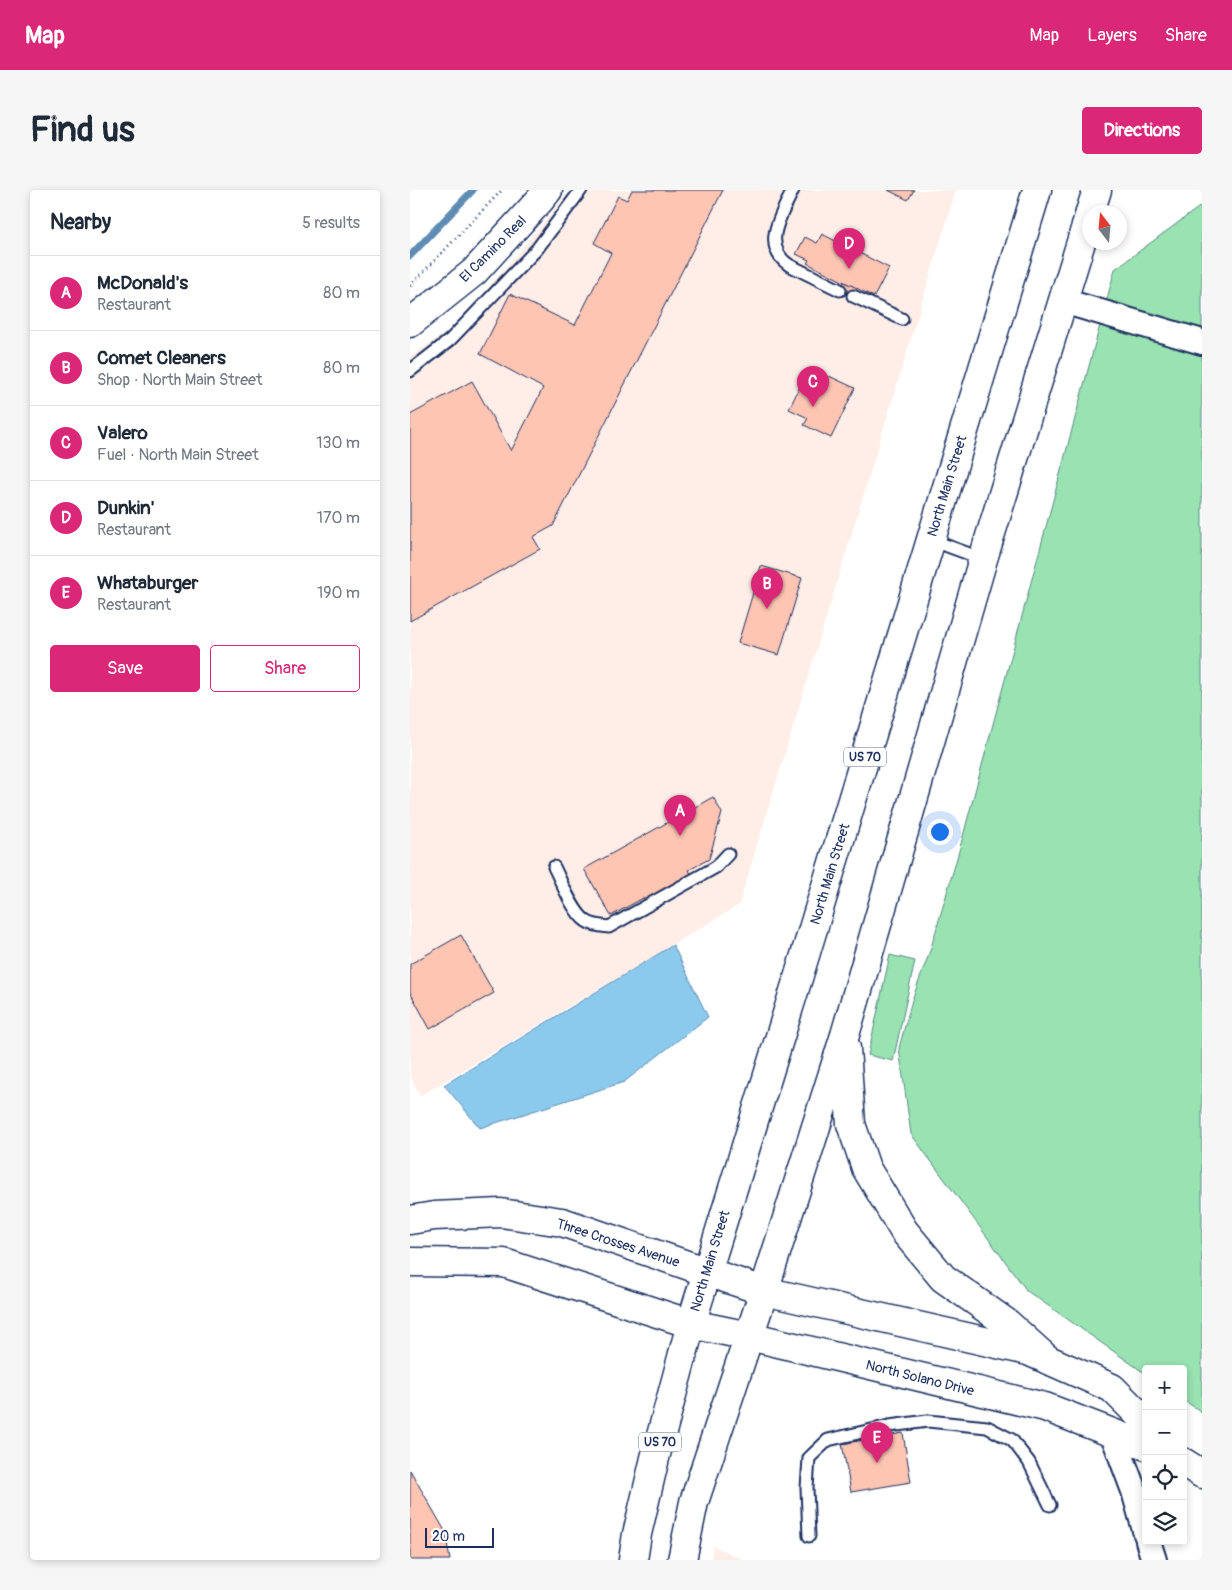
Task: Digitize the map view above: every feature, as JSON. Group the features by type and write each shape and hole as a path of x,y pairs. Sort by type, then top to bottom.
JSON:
{"main road":[{"name":"El Camino Real","path":"410,323 474,272 548,190"},
{"name":"North Main Street","path":"633,1560 637,1534 655,1458 691,1324 1037,190"},
{"path":"1092,205 1097,190"},
{"path":"682,1560 694,1502 764,1291 845,1035 983,559 1082,239"},
{"path":"845,1035 851,1124 866,1168 904,1232 943,1278 1008,1324 1048,1360"},
{"name":"Three Crosses Avenue","path":"410,1220 434,1216 501,1213 562,1222 707,1272"},
{"path":"410,1262 504,1264 691,1324"},
{"path":"707,1272 764,1291 1028,1351 1112,1388 1142,1418"},
{"name":"North Solano Drive","path":"691,1324 749,1336 1045,1407 1142,1444"}],"street":[{"path":"1063,301 1202,342"},
{"path":"1112,1432 1134,1491 1142,1520"},
{"path":"1149,1545 1154,1560"}],"lane":[{"path":"410,371 450,340 537,249 581,190"},
{"path":"793,190 775,232 776,252 782,261 840,290"},
{"path":"853,296 902,319"},
{"path":"931,540 983,559"},
{"path":"554,867 585,921 597,926 608,927 716,867 728,854"},
{"path":"809,1536 807,1488 809,1458 828,1440 889,1426 928,1421 987,1427 1012,1440 1029,1462 1050,1505"}],"path":[{"path":"410,286 502,190"}],"shaded area":[{"path":"571,190 956,190 739,905 420,1096 410,1075 410,357 457,325"},
{"path":"713,1546 745,1560 711,1560"}],"green space":[{"path":"1202,205 1202,1412 1187,1403 1187,1365 1142,1365 1142,1371 1027,1291 911,1134 899,1048 912,1000 930,951 959,851 1115,269"},
{"path":"890,955 915,961 893,1061 868,1055"}],"water":[{"path":"673,945 708,1017 624,1082 480,1128 444,1085"}],"building":[{"path":"632,190 723,190 553,526 533,537 540,549 410,621 410,415 472,381 511,451 543,388 480,354 510,294 575,325 611,253 594,243 618,196 627,200"},
{"path":"888,190 914,190 908,200"},
{"path":"822,234 889,268 874,297 807,263 809,260 796,254 805,237 817,243"},
{"path":"844,282 857,288 852,297 840,291"},
{"path":"807,372 826,381 829,376 855,388 831,438 804,425 808,418 789,409"},
{"path":"761,566 802,578 779,655 738,643"},
{"path":"713,797 722,813 709,859 689,870 692,876 645,902 643,898 611,916 584,869"},
{"path":"461,935 494,993 430,1029 410,992 410,964"},
{"path":"903,1433 911,1482 851,1492 842,1444"},
{"path":"410,1470 445,1531 450,1560 410,1560"}],"waterway":[{"path":"410,256 473,190"}],"place":[{"name":"Dunkin'","path":"849,269"},
{"name":"Valero","path":"813,407"},
{"name":"Comet Cleaners","path":"767,609"},
{"name":"McDonald's","path":"680,836"},
{"name":"Whataburger","path":"877,1463"}]}
